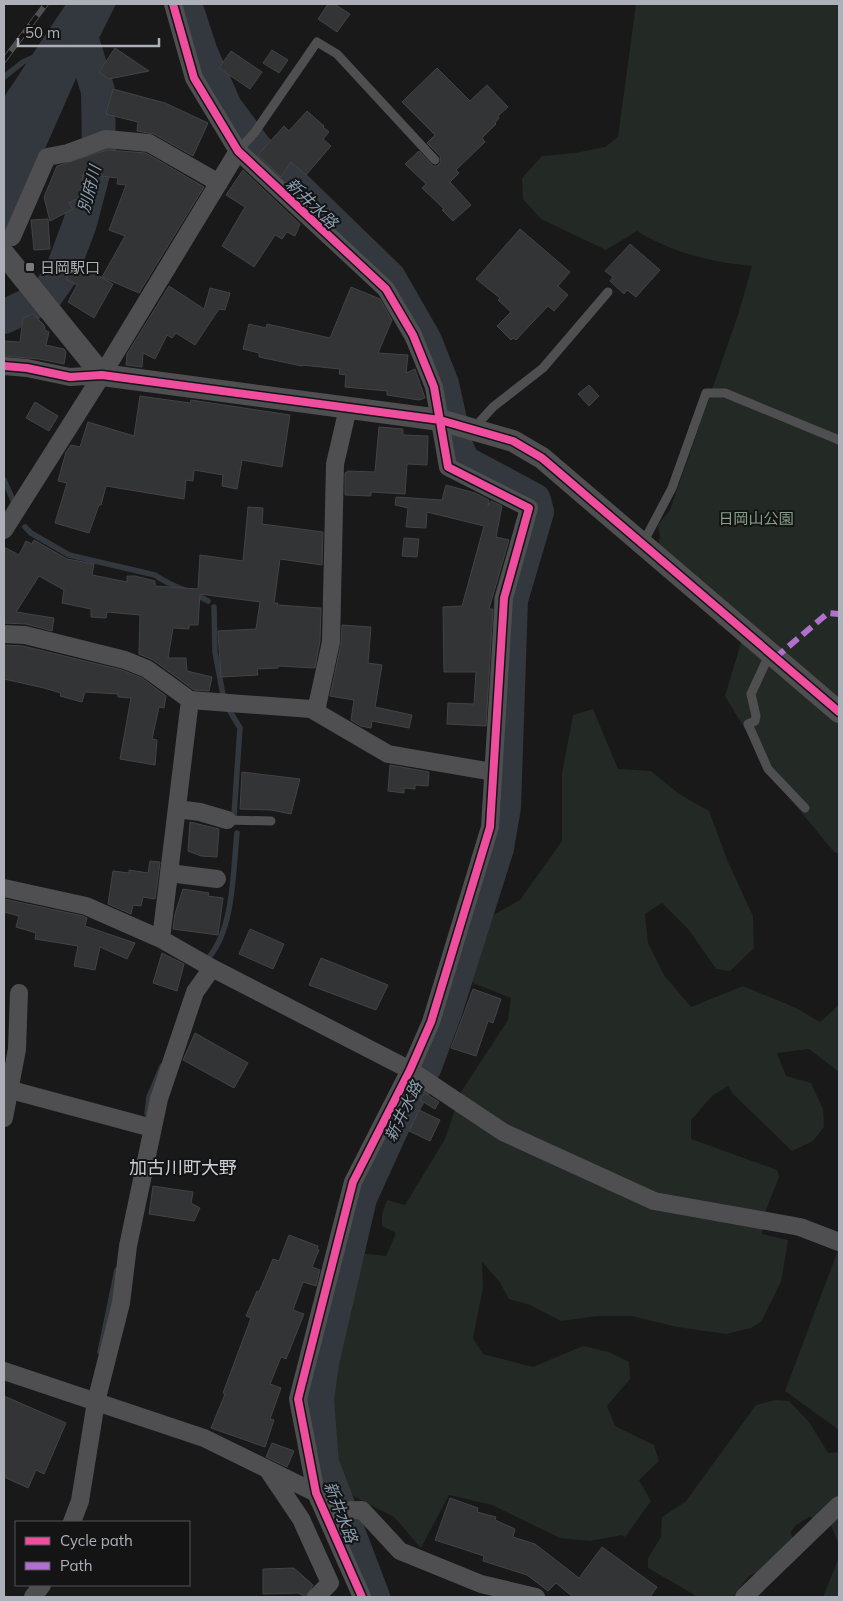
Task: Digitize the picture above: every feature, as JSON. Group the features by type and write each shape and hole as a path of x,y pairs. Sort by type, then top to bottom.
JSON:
{"street":[{"path":"173,4 194,78 238,151 386,289 414,335 434,387 448,466 528,508 504,598 500,699 490,827 431,1022 410,1070 353,1182 298,1399 316,1493 362,1597"},
{"path":"102,375 7,256 47,157 106,139 149,142 219,183"},
{"path":"4,530 102,375 238,151"},
{"path":"4,366 27,368 70,377 102,375 440,420 514,441 542,458 839,712"},
{"path":"316,711 331,642 335,464 348,408"},
{"path":"4,634 25,635 125,660 147,669 190,700 252,703 311,709 388,754 493,772"},
{"path":"161,939 190,700"},
{"path":"177,809 200,812 227,820"},
{"path":"169,873 217,879"},
{"path":"4,888 86,906 161,939 212,968 410,1070 503,1132 654,1201 800,1227 839,1242"},
{"path":"72,1521 80,1501 96,1402 121,1303 128,1246 159,1099 195,992 212,968"},
{"path":"4,1118 17,1049 20,993"},
{"path":"9,1084 152,1128"},
{"path":"4,1371 204,1438 316,1493"},
{"path":"270,1472 301,1519 330,1583 316,1597"},
{"path":"744,1597 839,1505"},
{"path":"325,1511 362,1510 400,1551 481,1584 536,1597"}],"lane":[{"path":"238,151 255,132 317,42 337,54 435,160"},
{"path":"472,430 493,407 542,368 608,292"},
{"path":"643,544 672,488 706,393 725,393 839,440"},
{"path":"770,653 751,694 756,720 748,724 768,769 805,808"},
{"path":"227,820 271,821"}],"green space":[{"name":"日岡山公園","path":"636,4 839,4 839,854 834,852 778,784 725,696 746,626 658,545 660,537 658,525 670,510 739,312 752,266 707,259 678,251 637,231 606,250 541,219 523,199 522,178 542,156 575,153 605,147 618,137"},
{"path":"593,709 618,769 651,771 679,794 709,811 728,862 753,916 754,948 730,971 716,969 689,930 662,903 645,914 648,943 664,975 691,1007 743,986 794,1007 820,1022 839,1005 839,1072 809,1049 777,1053 786,1076 811,1083 823,1109 824,1127 813,1141 792,1151 733,1094 728,1086 712,1096 691,1120 691,1139 777,1170 779,1177 764,1215 762,1234 788,1240 781,1282 761,1322 751,1328 726,1334 677,1327 632,1316 597,1316 561,1321 530,1305 509,1299 499,1281 482,1262 483,1288 473,1338 483,1354 533,1367 583,1346 609,1352 629,1362 630,1379 607,1406 615,1426 654,1445 659,1461 639,1480 651,1501 625,1537 622,1535 590,1541 560,1538 492,1505 449,1495 421,1548 394,1517 333,1486 321,1448 314,1395 342,1264 359,1253 386,1256 396,1233 382,1226 382,1214 387,1200 405,1205 445,1139 461,1092 508,1020 511,998 473,983 470,958 484,920 520,900 562,841 562,773 573,715"},
{"path":"839,1251 839,1430 785,1391"},
{"path":"775,1400 789,1401 809,1422 828,1453 839,1452 839,1545 830,1523 809,1517 796,1525 791,1532 795,1549 771,1566 749,1576 733,1597 698,1597 648,1568 648,1558 661,1537 662,1517 686,1501 756,1405"},
{"path":"839,1557 839,1597 823,1597"}],"shaded area":[{"name":"別府川","path":"66,4 116,4 96,44 81,67 4,242 4,97"}],"building":[{"path":"328,4 334,4 350,14 337,32 318,19"},
{"path":"115,48 149,71 109,79 99,72"},
{"path":"272,50 288,60 279,73 263,63"},
{"path":"231,51 262,72 250,89 219,68"},
{"path":"437,68 470,101 487,85 508,107 498,116 496,124 482,138 485,142 456,170 459,173 450,182 471,205 453,221 442,210 444,209 422,188 426,184 405,164 419,151 433,166 437,166 441,162 440,156 427,143 435,135 402,102"},
{"path":"113,89 165,103 208,123 193,156 154,134 137,131 138,122 106,114"},
{"path":"307,111 329,132 323,139 331,146 306,175 291,162 281,177 258,155 284,126 289,131"},
{"path":"107,150 146,153 204,187 139,293 102,277 125,236 109,230 126,185 117,184 118,178 83,174 80,197 69,203 73,209 50,221 44,197 57,166"},
{"path":"243,170 300,224 295,236 287,232 282,239 275,235 254,267 222,246 245,207 226,195"},
{"path":"48,219 50,249 34,250 31,220"},
{"path":"520,229 570,272 558,286 568,295 554,311 548,306 516,340 513,338 511,340 497,326 511,312 498,300 500,298 476,279"},
{"path":"630,244 660,270 636,297 627,290 624,294 610,281 613,277 605,271"},
{"path":"75,262 113,284 94,318 68,302 77,285 66,279"},
{"path":"169,286 204,309 210,288 230,293 225,310 219,309 195,345 176,333 172,338 167,335 155,359 143,353 142,367 126,365 127,354"},
{"path":"351,287 380,299 392,320 378,353 408,355 406,373 415,369 425,398 419,400 387,395 387,391 345,387 346,375 339,374 340,369 302,366 259,357 259,353 243,349 249,324 266,328 267,324 330,338"},
{"path":"33,314 44,325 45,330 49,332 46,345 64,349 66,352 64,364 39,359 4,356 4,341 20,342 23,318"},
{"path":"589,385 599,396 589,406 578,394"},
{"path":"140,396 190,403 191,400 290,415 282,467 242,460 237,489 222,486 223,475 194,470 193,481 186,480 184,499 106,486 101,505 99,505 89,533 55,523 67,483 58,481 66,452 71,445 80,447 88,422 134,436"},
{"path":"35,402 58,416 49,431 26,418"},
{"path":"379,427 403,429 403,435 428,436 427,465 407,464 405,494 371,492 371,496 345,495 345,473 348,471 375,472"},
{"path":"446,485 475,493 489,500 488,506 491,501 502,506 496,537 509,540 489,609 493,609 486,726 447,724 448,703 474,704 476,672 444,672 443,607 462,606 484,526 427,512 426,528 406,527 408,508 395,505 396,497 442,500"},
{"path":"248,507 263,508 262,524 323,532 322,565 280,559 274,603 278,603 277,605 321,608 320,641 315,668 278,666 278,668 257,669 258,675 221,677 218,631 256,629 260,602 200,594 198,625 189,625 189,629 173,628 168,658 186,658 187,671 212,677 209,691 194,690 153,660 139,654 140,615 107,612 106,618 91,617 91,609 62,603 64,590 39,576 16,612 54,618 52,631 26,624 4,623 4,547 19,555 26,541 32,544 34,540 67,559 94,564 92,575 127,582 127,576 135,576 155,581 155,586 198,589 200,555 243,561"},
{"path":"404,538 419,539 417,557 402,556"},
{"path":"342,625 371,627 368,663 382,665 375,707 412,715 409,728 372,721 371,728 361,726 351,720 354,700 330,696 341,644"},
{"path":"4,645 23,646 122,670 142,678 166,696 164,708 159,707 152,739 157,740 155,765 120,759 131,698 118,697 118,694 85,692 82,702 60,696 61,693 4,679"},
{"path":"390,765 429,772 428,786 415,785 415,789 404,788 404,793 388,791"},
{"path":"242,772 300,779 291,814 271,810 240,809"},
{"path":"190,822 219,829 217,857 201,856 188,851"},
{"path":"150,861 160,862 155,899 143,897 141,906 133,905 131,914 108,904 113,871 129,873 129,870 148,873"},
{"path":"183,889 209,893 208,896 223,898 218,935 173,929 175,914"},
{"path":"4,899 83,916 87,918 85,926 135,943 127,959 100,947 95,970 74,966 78,946 35,939 36,933 16,927 19,916 4,912"},
{"path":"250,929 284,944 273,969 239,954"},
{"path":"162,953 184,964 177,991 153,983"},
{"path":"321,958 388,985 376,1010 309,985"},
{"path":"473,989 501,999 493,1023 488,1021 476,1056 451,1048"},
{"path":"195,1033 248,1063 234,1088 183,1060"},
{"path":"425,1093 439,1102 435,1109 420,1100"},
{"path":"419,1110 440,1120 430,1141 409,1131"},
{"path":"153,1186 193,1192 191,1203 200,1208 194,1221 149,1214"},
{"path":"289,1235 318,1246 317,1249 319,1250 312,1267 320,1270 316,1286 303,1282 293,1310 304,1314 286,1359 281,1357 270,1384 281,1388 270,1419 274,1420 265,1447 211,1428 225,1394 223,1393 251,1318 246,1316 273,1259 279,1261"},
{"path":"4,1396 66,1423 44,1474 36,1470 28,1488 4,1477"},
{"path":"272,1443 294,1451 287,1467 266,1457"},
{"path":"450,1498 478,1508 477,1512 496,1517 495,1520 515,1529 513,1537 535,1544 579,1578 602,1547 657,1587 650,1597 573,1597 556,1583 548,1591 527,1575 483,1561 484,1556 435,1540"},
{"path":"294,1568 313,1585 306,1597 298,1593 263,1594 263,1569"}],"waterway":[{"name":"別府川","path":"4,317 45,297 61,274 80,223 99,151 98,91 79,30 89,10 95,4"},
{"name":"新井水路","path":"185,4 201,53 225,107 256,149 389,278 425,341 442,384 455,443 463,462 534,500 537,512 511,600 504,807 497,848 445,1012 425,1066 395,1121 360,1198 322,1363 317,1400 322,1463 373,1597"},
{"path":"4,77 23,62 34,57"},
{"path":"4,480 13,500"},
{"path":"25,527 31,533 69,555 155,575 208,601"},
{"path":"214,607 215,652 223,695"},
{"path":"228,708 240,728 234,815"},
{"path":"210,956 218,944 228,914 237,833"},
{"path":"147,1114 149,1097 162,1066"},
{"path":"100,1352 117,1270"}],"railway":[{"path":"4,60 46,4"}],"marked path":[{"path":"775,658 828,613 839,614"}],"cycle path":[{"path":"173,4 194,78 238,151 386,289 413,335 434,387 448,467 529,508 504,598 490,827 431,1022 410,1070 353,1182 298,1399 316,1493 362,1597"},
{"path":"4,366 27,368 70,377 102,375 440,420 513,441 542,458 839,712"}],"place":[{"name":"日岡駅口","path":"30,267"}],"district":[{"name":"加古川町大野","path":"183,1167"}]}
